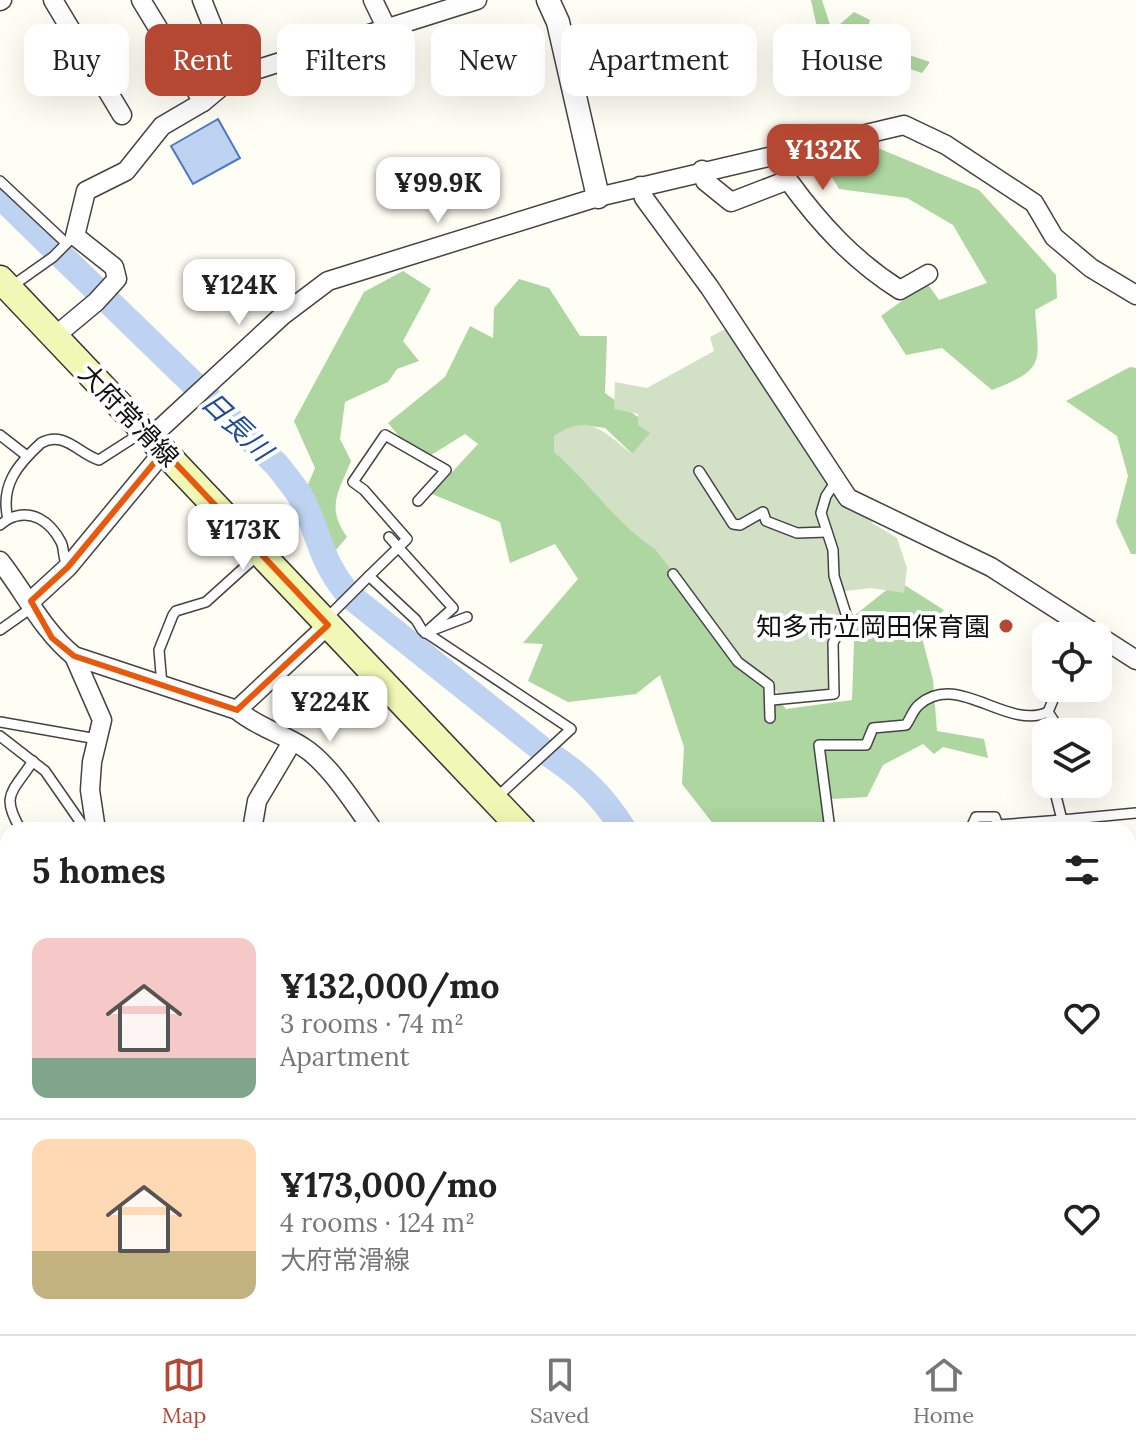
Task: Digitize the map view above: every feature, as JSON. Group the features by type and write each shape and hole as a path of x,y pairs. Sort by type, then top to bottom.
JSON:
{"main road":[{"name":"大府常滑線","path":"4,287 515,822"}],"street":[{"path":"53,0 122,115"},
{"path":"141,0 203,102"},
{"path":"202,0 212,24"},
{"path":"373,0 385,24"},
{"path":"396,24 477,0"},
{"path":"548,0 558,22 598,197"},
{"path":"54,337 102,297 117,279 114,267 68,241 86,191 126,171 162,126 210,96"},
{"path":"32,604 68,567 153,440 283,315 328,281 598,197 702,170 904,125 946,145 1034,203 1054,237 1091,268 1136,295"},
{"path":"702,170 705,181 731,202 788,180 821,225 886,281 900,290 928,274"},
{"path":"640,186 644,198 710,288 848,498 991,567 1070,622"},
{"path":"0,561 32,604 52,638 74,656 237,710 258,727 305,748 341,787 367,822"},
{"path":"237,710 326,623"},
{"path":"1112,649 1136,660"},
{"path":"74,656 102,720 90,790 95,822"},
{"path":"253,822 257,801 292,742"}],"lane":[{"path":"0,181 68,241 53,257 4,287"},
{"path":"0,435 27,456"},
{"path":"326,623 407,539 364,490 353,482 385,435 446,470 418,501"},
{"path":"68,567 63,556 63,544 41,517 20,513 4,522 0,491 27,456 41,443 55,438 99,460 153,440"},
{"path":"699,471 733,524 740,525 763,512 766,521 797,533 827,532"},
{"path":"772,700 834,694 833,643 847,617 834,576 833,550 821,508 836,481"},
{"path":"389,537 453,608 425,633"},
{"path":"162,685 159,650 173,615 176,611 206,602 260,553"},
{"path":"673,574 738,662 769,685 772,700 770,718"},
{"path":"369,576 425,633 551,712 571,729 494,800"},
{"path":"0,630 32,604"},
{"path":"425,633 467,617"},
{"path":"829,822 819,745 866,745 873,728 906,725 916,707 931,697 959,696 1026,719 1048,712 1052,702"},
{"path":"1048,712 1052,718"},
{"path":"0,722 97,739"},
{"path":"0,736 53,780 81,822"},
{"path":"16,822 8,810 7,801 33,761"},
{"path":"1056,798 1062,820"},
{"path":"1046,822 1136,813"},
{"path":"974,822 976,817 995,817 997,822"}],"highlighted area":[{"path":"164,451 328,625 237,710 74,656 52,638 31,601 68,567"}],"green space":[{"path":"811,0 822,0 830,24 816,24"},
{"path":"854,12 870,20 869,24 840,24"},
{"path":"911,56 930,62 922,73 911,69"},
{"path":"873,146 979,190 1056,275 1057,298 1035,310 1037,353 1035,362 1022,376 992,390 942,348 906,355 881,316 927,283 939,300 987,283 953,225 907,198 839,189 827,169 799,159"},
{"path":"403,271 431,289 403,341 419,361 397,369 388,382 345,402 340,439 351,461 338,491 336,508 347,537 335,551 322,548 316,527 322,516 306,489 315,468 294,421 364,292"},
{"path":"519,279 549,288 580,336 607,336 605,393 679,447 659,479 605,428 583,425 646,536 786,709 852,700 855,615 898,581 944,610 921,634 933,680 937,731 984,739 988,758 943,747 934,754 923,744 883,765 867,797 832,799 832,822 712,822 682,784 684,747 660,675 636,694 568,702 528,681 543,644 523,643 578,579 555,544 510,563 500,522 432,494 478,444 465,434 420,462 388,423 445,377 470,326 493,338 494,308"},
{"path":"729,327 873,519 872,523 897,538 907,568 904,593 871,588 837,592 843,617 832,632 831,693 779,695 769,680 747,667 655,549 628,528 554,452 554,436 566,429 587,425 604,432 632,454 650,433 638,425 638,414 614,409 615,382 647,388 714,351 710,337"},
{"path":"1130,367 1136,368 1136,554 1131,554 1116,522 1128,476 1117,436 1066,401"}],"water":[{"path":"218,119 240,158 193,184 171,146"}],"waterway":[{"name":"日長川","path":"0,196 277,465 301,496 327,561 350,596 579,776 618,822"}],"place":[{"name":"知多市立岡田保育園","path":"1006,626"}]}
